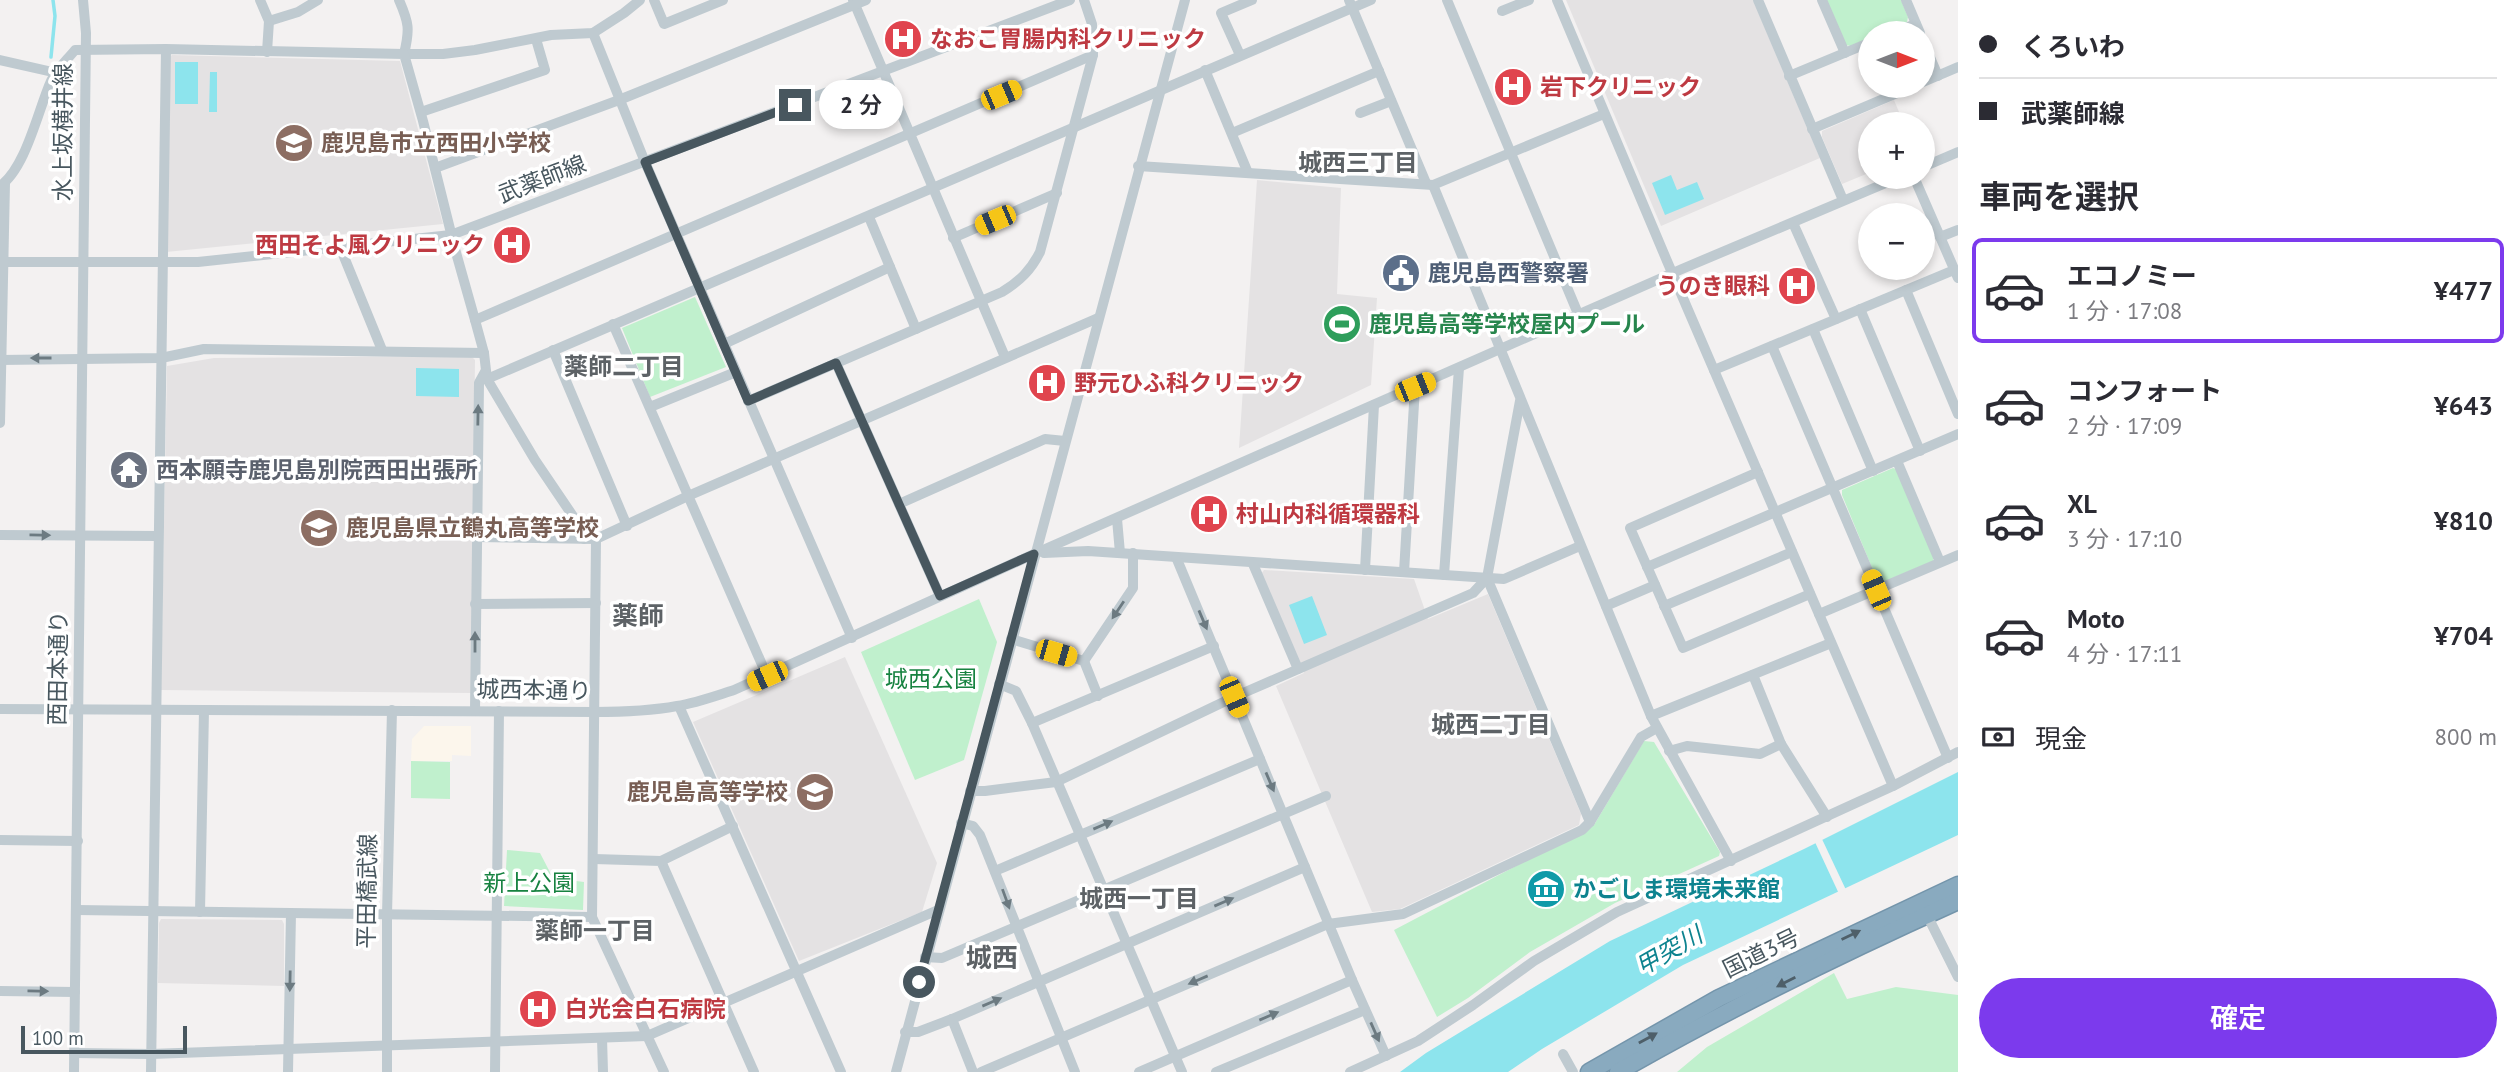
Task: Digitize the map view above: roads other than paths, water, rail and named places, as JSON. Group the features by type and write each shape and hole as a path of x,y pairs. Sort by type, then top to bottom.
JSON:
{"highway":[{"name":"国道3号","path":"1589,1072 1719,999 1958,885"},
{"name":"国道3号","path":"1618,1072 1726,1012 1958,901"}],"street":[{"name":"水上坂横井線","path":"83,0 83,264"},
{"path":"260,0 269,21 267,52"},
{"path":"269,21 298,12 318,0"},
{"path":"402,0 409,23 404,54 484,353 486,375 535,460 581,528 584,539"},
{"path":"0,423 2,184 23,154 52,77 75,50 443,54 551,35 593,33 640,0"},
{"path":"654,0 664,24 723,0"},
{"name":"武薬師線","path":"2,262 161,263 233,259 451,235 1070,0"},
{"path":"748,401 980,301 1016,283 1035,263 1041,252 1093,55 1092,24 1084,0"},
{"path":"895,1072 1185,0"},
{"path":"1240,55 1221,13 1252,0"},
{"path":"475,710 479,383 486,375 869,217 1351,4 1371,0"},
{"path":"1447,0 1579,316"},
{"path":"1502,11 1529,0"},
{"path":"1558,0 1672,274 1893,786"},
{"path":"1758,0 1843,200"},
{"path":"1822,0 1845,53"},
{"path":"1906,0 1915,21"},
{"path":"435,169 619,100 858,1 882,71 1005,357"},
{"path":"1351,4 1500,350 1651,716 1731,861"},
{"path":"593,33 645,162 852,638"},
{"path":"421,112 545,70 536,39"},
{"path":"1789,76 1858,48"},
{"path":"150,1072 166,49"},
{"path":"475,320 1093,55"},
{"path":"0,60 57,72"},
{"path":"1936,71 1938,76 1958,67"},
{"path":"1205,70 1248,173"},
{"path":"1232,133 1379,71"},
{"path":"1812,129 1886,98"},
{"path":"1360,113 1391,101"},
{"path":"1138,166 1429,184 1604,114"},
{"path":"1935,162 1958,152"},
{"name":"城西本通り","path":"0,709 595,712 642,711 679,706 734,690 767,676 1034,554 1870,189"},
{"path":"1714,370 1906,290 1956,274 1919,189"},
{"path":"953,238 1057,193"},
{"path":"869,217 916,329"},
{"path":"1793,222 1836,319"},
{"path":"1940,237 1958,230"},
{"path":"340,247 382,350"},
{"name":"西田本通り","path":"74,1072 83,264"},
{"path":"724,344 890,267"},
{"path":"1906,290 1958,414"},
{"path":"1860,309 1920,451"},
{"path":"477,537 596,539 688,496 1098,318"},
{"path":"613,324 767,676"},
{"path":"1813,328 1873,471"},
{"path":"1772,346 1948,758"},
{"path":"0,360 161,358 204,349 484,353"},
{"path":"552,350 626,526"},
{"path":"836,363 940,596"},
{"path":"1444,575 1459,368"},
{"path":"650,407 736,372"},
{"path":"1404,572 1415,387"},
{"path":"970,791 985,792 1056,782 1234,697 1473,593 1487,578 1520,401"},
{"path":"1365,570 1374,405"},
{"path":"1647,567 1958,435"},
{"path":"899,504 1045,439 1065,441"},
{"path":"1897,460 1940,562"},
{"path":"1758,472 1630,527 1647,567 1683,648 1810,594"},
{"path":"1117,519 1120,553"},
{"path":"0,535 158,536"},
{"path":"596,539 592,917 664,1072"},
{"path":"1034,554 1088,551 1133,553 1253,564 1504,579 1580,546"},
{"path":"1664,606 1792,552"},
{"path":"1084,661 1133,588 1133,553"},
{"path":"1819,614 1958,555"},
{"path":"1176,557 1328,924 1386,1056"},
{"path":"1253,564 1298,669"},
{"path":"1487,578 1590,822"},
{"path":"1606,606 1655,585"},
{"path":"475,604 596,603"},
{"path":"1011,639 1084,661"},
{"path":"1651,716 1830,643"},
{"path":"1032,723 1214,646"},
{"path":"1084,661 1098,696"},
{"path":"1753,675 1781,744 1827,817"},
{"path":"999,684 1016,691 1032,723 1182,1072"},
{"path":"679,706 841,1072"},
{"path":"200,912 204,710"},
{"name":"平田橋武線","path":"387,1072 387,915 392,710"},
{"path":"495,1072 499,711"},
{"path":"981,1072 1328,924 1403,914 1582,830 1590,822 1641,737 1657,728"},
{"path":"1669,751 1687,746 1760,754 1781,744"},
{"path":"1350,1072 1418,1041 1534,961 1618,912 1893,786 1958,752"},
{"path":"995,871 1260,759"},
{"path":"925,957 942,958 1326,796"},
{"path":"961,823 972,826 980,835 1075,1072"},
{"path":"594,859 661,861 733,826"},
{"path":"0,841 78,841"},
{"path":"661,861 754,1072"},
{"path":"905,1032 918,1032 951,1019 1305,867"},
{"path":"77,910 592,917"},
{"path":"74,1053 150,1054 648,1036 938,910"},
{"path":"288,1072 291,913"},
{"path":"1927,915 1958,977"},
{"path":"1139,1072 1352,980"},
{"path":"0,991 75,992"},
{"path":"1216,1072 1365,1010"},
{"path":"951,1019 973,1072"},
{"path":"602,1038 603,1072"},
{"path":"1563,1054 1573,1072"}],"water":[{"path":"175,62 198,62 198,104 175,104"},
{"path":"210,72 217,72 217,112 209,112"},
{"path":"1671,175 1677,190 1697,182 1704,199 1665,215 1652,183"},
{"path":"416,368 459,369 459,397 416,396"},
{"path":"1312,596 1327,635 1304,644 1289,605"},
{"name":"甲突川","path":"1958,772 1958,835 1683,965 1508,1072 1400,1072 1426,1053 1610,941"}],"waterway":[{"path":"51,57 55,16 53,0"}],"place":[{"name":"なおこ胃腸内科クリニック","path":"903,39"},
{"name":"岩下クリニック","path":"1513,87"},
{"name":"鹿児島市立西田小学校","path":"294,143"},
{"name":"西田そよ風クリニック","path":"512,245"},
{"name":"鹿児島西警察署","path":"1401,273"},
{"name":"うのき眼科","path":"1797,286"},
{"name":"鹿児島高等学校屋内プール","path":"1342,324"},
{"name":"野元ひふ科クリニック","path":"1047,383"},
{"name":"西本願寺鹿児島別院西田出張所","path":"129,470"},
{"name":"村山内科循環器科","path":"1209,514"},
{"name":"鹿児島県立鶴丸高等学校","path":"319,528"},
{"name":"鹿児島高等学校","path":"815,792"},
{"name":"かごしま環境未来館","path":"1546,889"},
{"name":"白光会白石病院","path":"538,1009"}],"district":[{"name":"城西三丁目","path":"1358,163"},
{"name":"薬師二丁目","path":"624,367"},
{"name":"薬師","path":"638,616"},
{"name":"城西二丁目","path":"1491,725"},
{"name":"城西一丁目","path":"1139,899"},
{"name":"薬師一丁目","path":"595,931"},
{"name":"城西","path":"992,958"}],"park label":[{"name":"城西公園","path":"931,679"},
{"name":"新上公園","path":"529,883"}]}
